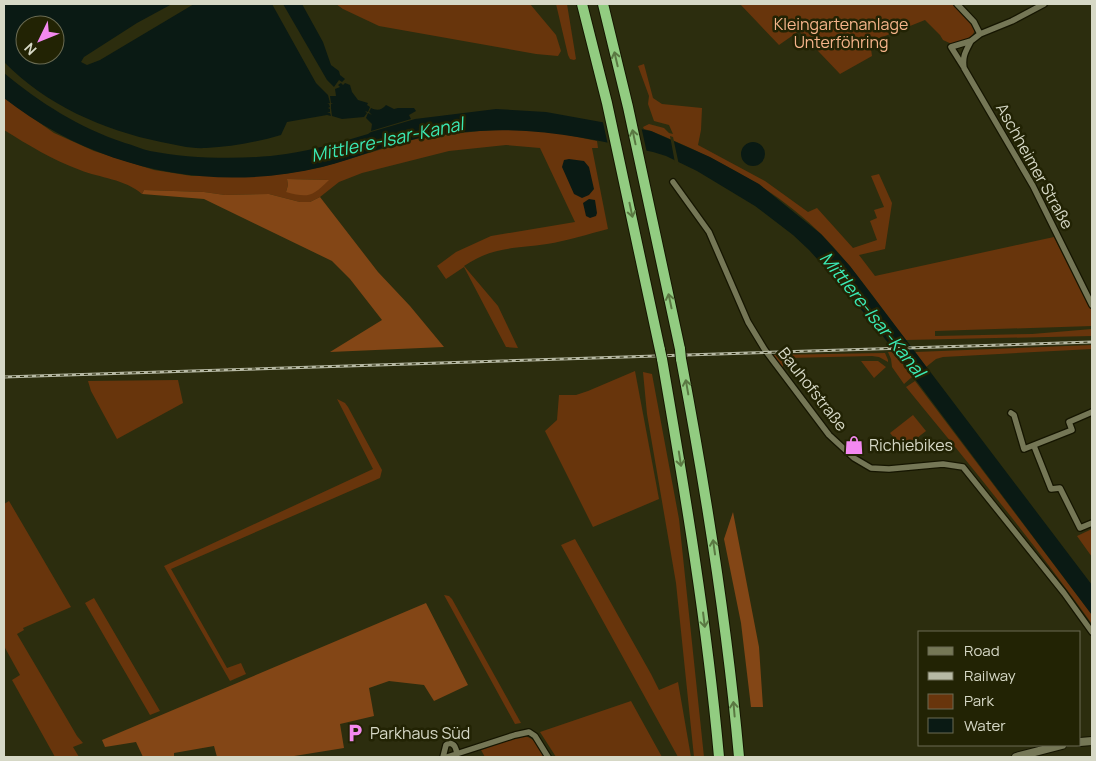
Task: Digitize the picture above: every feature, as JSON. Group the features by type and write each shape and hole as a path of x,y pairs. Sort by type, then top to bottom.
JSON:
{"highway":[{"path":"582,4 620,162 679,450 701,599 719,757"},
{"path":"603,4 628,107 681,354 711,529 738,757"}],"main road":[{"path":"1016,757 1058,746"}],"street":[{"path":"957,4 974,22 980,34"},
{"path":"964,68 964,53 971,41 980,34 1012,21 1044,4"},
{"name":"Aschheimer Straße","path":"971,41 951,47 1033,186 1092,305"},
{"name":"Bauhofstraße","path":"673,182 698,214 709,232 748,322 764,350 829,435 854,458 871,468 889,469 943,464 963,467 1064,593 1092,632"},
{"path":"1011,413 1014,415 1024,449 1072,430 1070,422 1092,412"},
{"path":"1034,446 1051,489 1060,488 1080,528 1092,523"},
{"path":"457,754 456,747 449,743 446,745 445,757 457,754 515,735 529,732 535,736 548,757"}],"green space":[{"path":"336,4 530,4 556,35 561,51 558,56 536,54 379,26"},
{"path":"556,4 567,4 576,59 574,60 570,59 568,55"},
{"name":"Kleingartenanlage Unterföhring","path":"740,4 955,4 975,25 975,29 969,39 954,45 943,40 925,20 870,42 872,56 840,74 799,31 779,45"},
{"path":"644,64 653,98 662,104 702,108 698,145 765,181 808,212 817,208 853,248 877,240 870,221 877,218 874,210 884,207 871,176 879,174 892,203 885,249 859,255 875,276 1054,237 1092,311 1092,326 935,331 935,336 1032,334 1092,329 1092,336 906,340 845,261 805,219 764,188 742,175 697,151 644,129 643,127 649,124 664,128 673,134 669,125 654,121 648,104 649,96 638,66"},
{"path":"4,98 54,133 94,151 154,170 192,176 284,174 322,167 419,138 513,129 558,133 597,141 598,148 592,148 608,229 555,243 494,252 464,266 498,306 518,348 506,347 464,267 446,279 437,266 456,252 491,236 575,222 540,148 506,145 449,151 362,173 339,182 320,197 310,202 300,202 269,194 225,195 204,192 144,190 142,194 128,185 60,162 4,130","holes":["287,179 328,180 286,192"]},
{"path":"1092,345 1092,349 943,357 936,359 926,367 915,352"},
{"path":"888,352 894,352 912,377 904,384 892,367"},
{"path":"885,353 888,362 879,357 872,356 788,358 784,362 782,369 771,355"},
{"path":"861,361 878,361 886,367 874,378"},
{"path":"635,371 659,499 593,527 545,431 557,420 559,395 576,395"},
{"path":"643,372 652,374 679,519 704,757 694,757 676,583 647,414"},
{"path":"178,380 183,403 117,439 91,391 88,381"},
{"path":"915,381 1092,615 1092,624 1025,534 906,387"},
{"path":"337,399 348,407 382,470 380,478 171,569 227,668 241,663 246,674 230,681 164,566 373,469"},
{"path":"913,415 926,431 903,449 890,433"},
{"path":"9,501 71,607 23,628 24,630 17,634 77,736 83,743 73,747 79,757 55,757 12,680 20,675 4,646 4,504"},
{"path":"1092,529 1092,557 1077,536"},
{"path":"575,539 659,690 678,682 691,757 678,757 561,545"},
{"path":"444,595 452,599 521,723 515,724"},
{"path":"94,598 160,711 150,715 85,603"},
{"path":"631,701 662,757 556,757 540,732"},
{"path":"521,735 533,740 546,757 485,757 481,750"}],"shaded area":[{"path":"287,179 329,180 314,193 300,195 286,192"},
{"path":"144,190 204,192 225,195 269,194 300,202 310,202 320,197 378,272 410,306 444,347 330,352 382,320 350,279 332,261 204,199 142,194"},
{"path":"733,512 759,647 763,707 751,707 741,623 724,539"},
{"path":"426,603 468,685 434,701 424,685 389,681 369,688 374,716 340,724 344,748 288,757 217,757 214,746 174,753 174,757 143,757 136,742 105,747 102,740"}],"water":[{"path":"4,4 172,4 137,23 84,57 81,62 87,65 100,60 194,4 272,4 316,83 328,95 330,103 327,104 329,104 330,112 327,113 330,113 331,116 327,115 287,122 281,135 253,142 200,148 184,146 139,137 97,123 57,103 20,77 4,62"},
{"path":"283,4 302,4 323,42 331,65 345,79 342,82 339,80 334,87 327,80"},
{"name":"Mittlere-Isar-Kanal","path":"4,73 61,114 92,130 147,150 166,154 236,158 286,154 338,143 415,119 496,109 546,112 651,131 710,157 759,184 821,234 850,266 1092,585 1092,615 879,331 839,283 793,235 755,206 697,171 653,152 567,136 502,130 465,132 420,138 322,167 280,175 238,178 196,176 155,169 115,158 76,143 39,122 4,98"},
{"path":"341,83 343,85 345,83 350,85 352,92 358,100 368,103 367,105 370,107 368,112 365,111 367,113 364,117 342,119 332,116 331,104 333,103 331,103 330,96 336,96 335,89 340,87 338,85"},
{"path":"386,105 394,109 414,108 416,111 409,115 411,119 371,131 372,124 366,118 368,113 372,115 369,112 371,108 379,110"},
{"path":"753,142 762,145 765,154 762,163 753,166 744,163 741,154 744,145"},
{"path":"564,160 584,161 589,167 594,189 589,195 582,198 574,194 562,167"},
{"path":"589,199 595,200 597,213 596,216 590,218 586,216 583,203"}],"pier":[{"path":"602,118 641,126 647,153 608,145"},
{"path":"670,136 673,137 679,165 675,163"}],"railway":[{"path":"4,377 1092,342"}],"place":[{"name":"Richiebikes","path":"854,445"},
{"name":"Parkhaus Süd","path":"355,733"}]}
